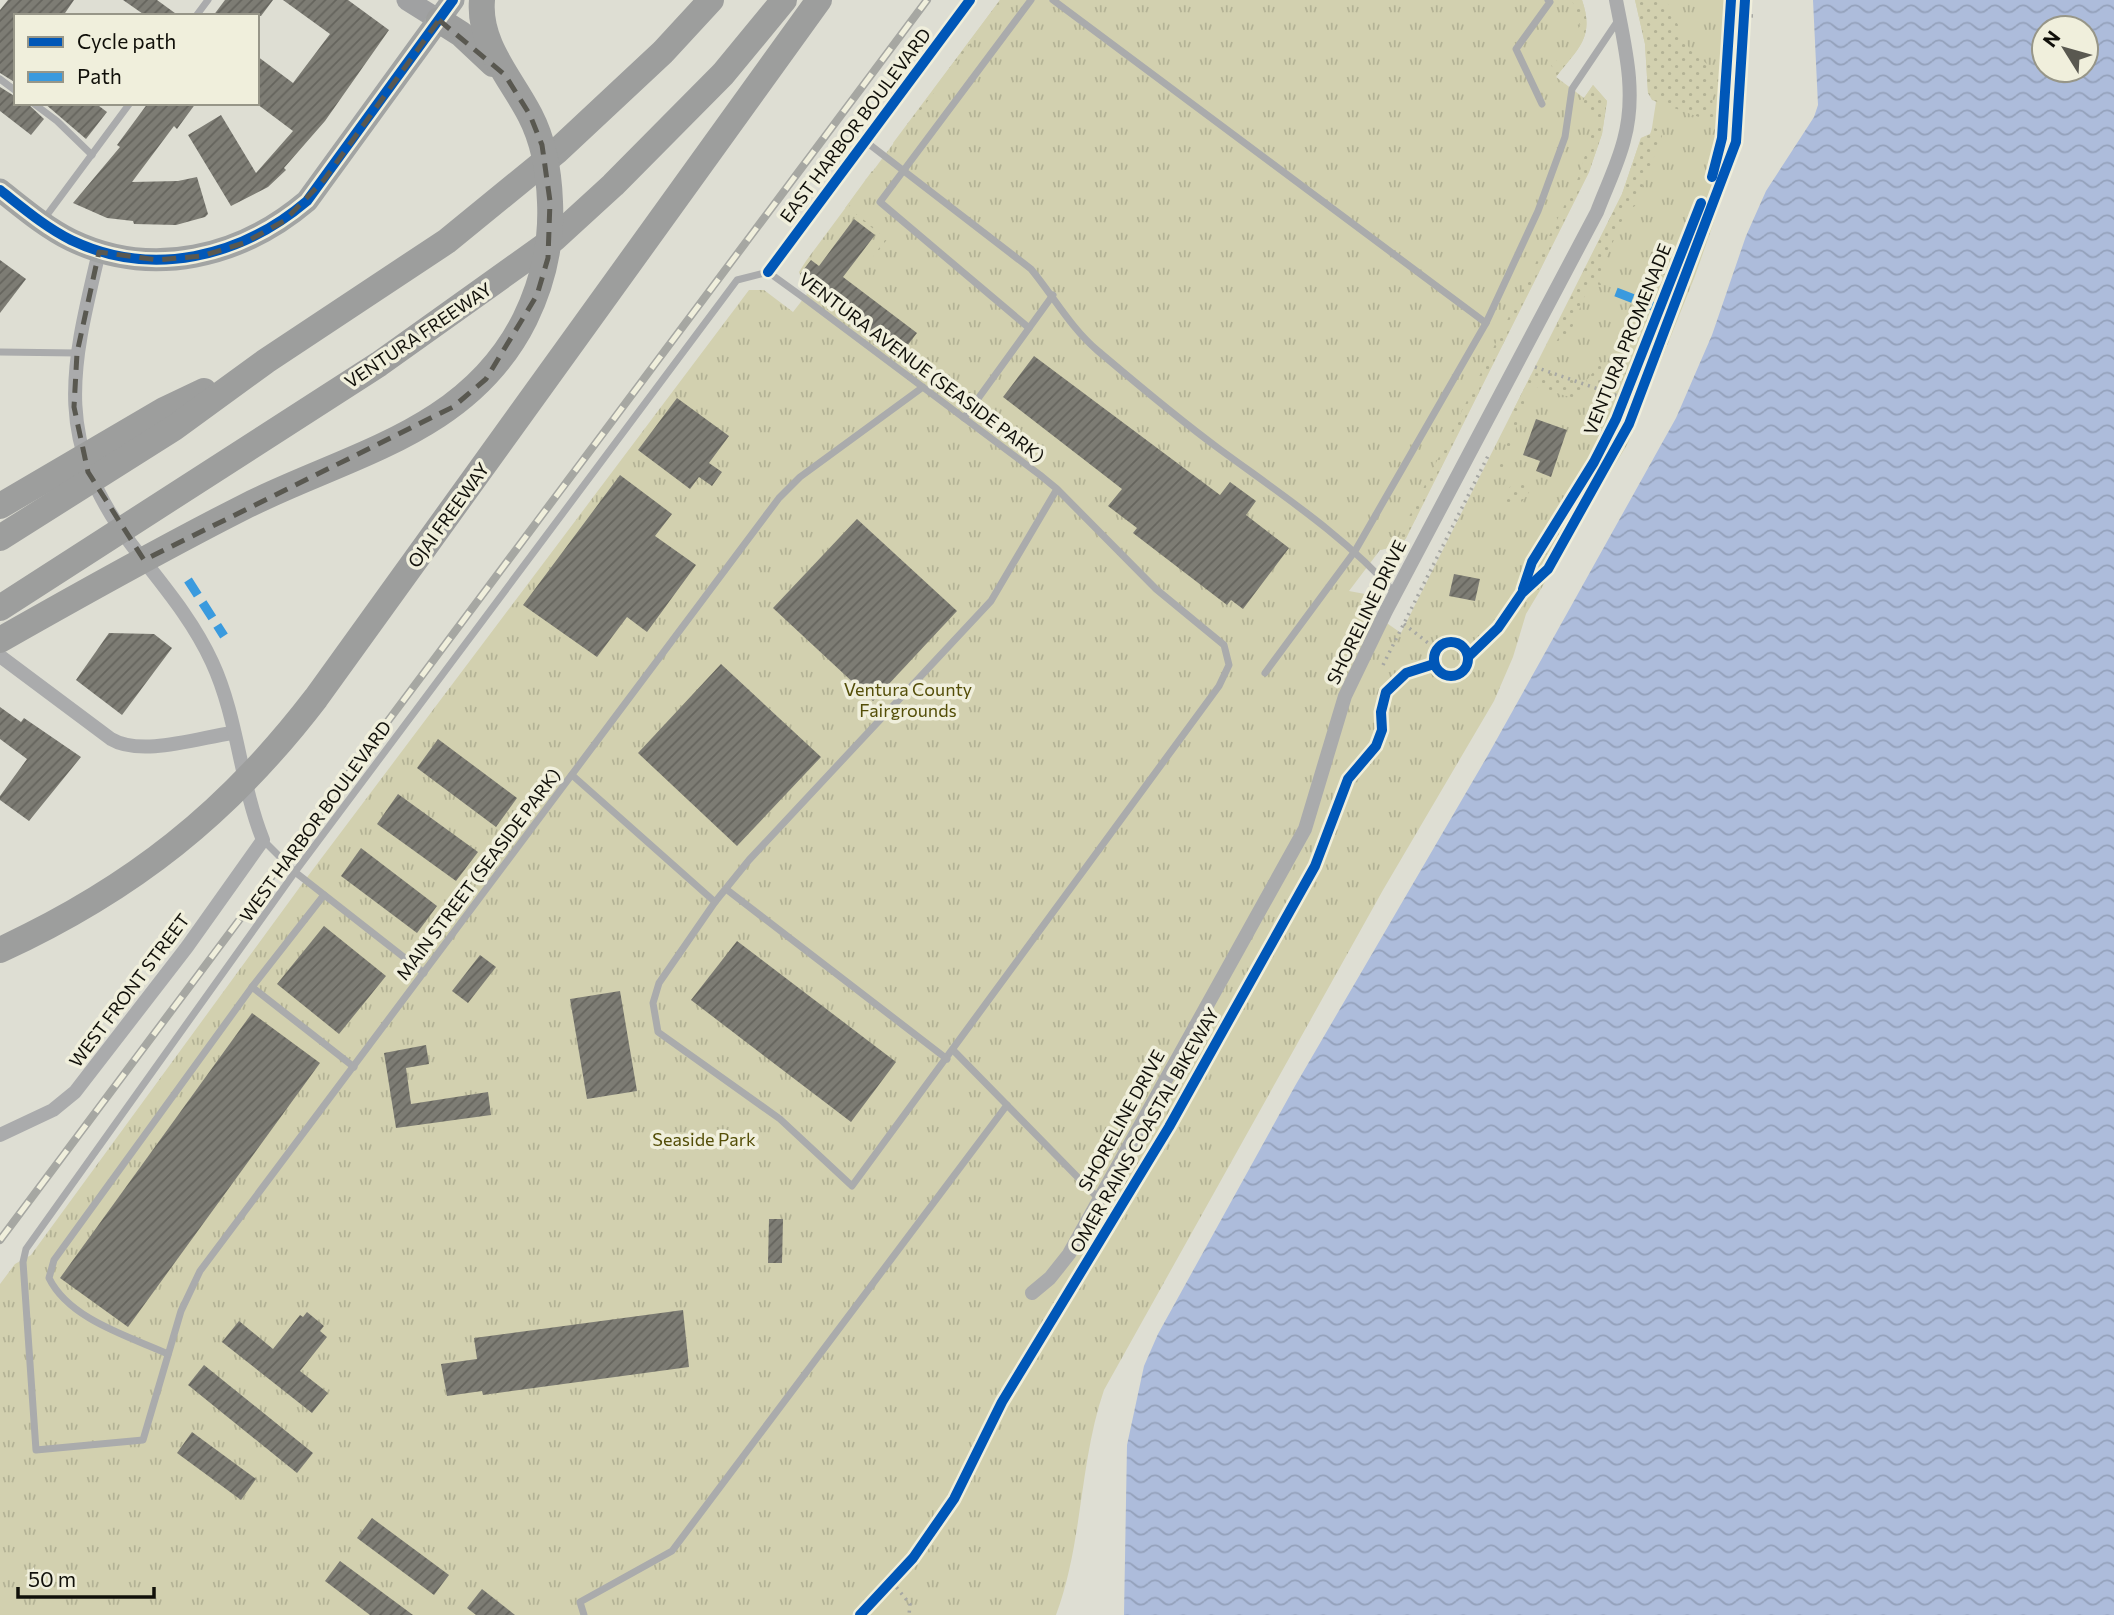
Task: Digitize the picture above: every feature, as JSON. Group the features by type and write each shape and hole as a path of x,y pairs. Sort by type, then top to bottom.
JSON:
{"highway":[{"path":"0,640 227,516 275,492 370,452 453,407 486,379 517,334 537,295 548,258 550,201 542,145 530,115 505,75 484,31 482,0"},
{"path":"0,506 169,419 266,361 447,241 556,152 663,52 711,0"},
{"name":"VENTURA FREEWAY","path":"0,608 379,364 554,239 613,185 723,74 783,0"},
{"name":"OJAI FREEWAY","path":"0,950 95,902 165,855 217,810 288,734 819,0"},
{"path":"446,10 460,34 505,75"},
{"path":"0,538 169,419"}],"main road":[{"path":"0,190 42,222 99,251 158,260 202,256 244,243 284,220 307,201 446,10 407,0"}],"street":[{"name":"EAST HARBOR BOULEVARD","path":"768,272 970,0"},
{"name":"SHORELINE DRIVE","path":"1032,1293 1060,1267 1306,829 1345,696 1396,593 1597,212 1624,142 1630,82 1616,0"},
{"path":"99,251 77,353 74,389 76,422 88,472 111,514 202,642 219,679 245,792 263,841"},
{"path":"0,656 120,744 146,747 232,733"},
{"name":"WEST FRONT STREET","path":"0,1135 53,1110 75,1093 187,947 263,841"}],"lane":[{"path":"1029,328 880,202 1031,0"},
{"path":"1053,0 1486,323"},
{"path":"1542,104 1516,49 1550,2 1548,0"},
{"path":"1265,673 1355,551 1486,323 1538,211 1566,138 1572,89 1619,19"},
{"path":"36,105 57,121 92,155"},
{"path":"42,222 129,105"},
{"path":"865,141 1031,269 1053,295 1062,314 1097,350 1217,447 1355,551 1396,593"},
{"name":"VENTURA AVENUE (SEASIDE PARK)","path":"715,902 659,983 653,1003 658,1032 780,1119 852,1186 1219,686 1229,665 1224,645 1156,589 1057,489 768,272"},
{"name":"WEST HARBOR BOULEVARD","path":"143,1440 36,1450 23,1262 26,1250 295,872 737,280 768,272"},
{"path":"964,418 1053,295"},
{"path":"0,352 77,353"},
{"name":"MAIN STREET (SEASIDE PARK)","path":"143,1440 181,1311 200,1271 779,498 800,477 923,387"},
{"path":"572,775 715,902 991,601 1057,489"},
{"path":"263,841 295,872 424,973"},
{"path":"726,889 947,1059"},
{"path":"168,1354 77,1310 57,1294 49,1278 54,1260 252,987 324,895"},
{"path":"252,987 354,1067"},
{"path":"953,1050 1099,1199"},
{"path":"584,1615 580,1602 671,1551 1007,1105"}],"path":[{"path":"1729,28 1731,0"},
{"path":"1730,15 1755,16"},
{"path":"1530,374 1536,365 1622,403"},
{"path":"1383,665 1493,447"},
{"path":"1404,624 1441,646 1434,664"},
{"path":"883,1574 896,1578 910,1604 909,1615"},
{"path":"883,1592 896,1578"}],"highlighted area":[{"path":"439,20 505,75 530,115 542,145 550,201 548,258 537,295 486,379 453,407 144,560 88,472 74,407 77,353 99,252 158,260 202,256 244,243 284,221 324,180"}],"green space":[{"name":"Ventura County Fairgrounds","path":"1000,0 1582,0 1587,24 1582,42 1556,77 1584,98 1593,85 1607,101 1602,134 1589,172 1406,538 1401,545 1380,550 1349,591 1365,594 1369,601 1368,610 1401,633 1622,194 1641,138 1651,134 1656,102 1648,93 1645,44 1635,0 1725,0 1718,125 1743,138 1695,276 1628,443 1526,614 1513,657 1494,701 1383,890 1104,1390 1090,1446 1071,1560 1056,1615 0,1615 0,1284 15,1264 31,1255 305,880 749,290 764,290 793,312 807,294 799,272 806,261"},
{"path":"1000,0 1003,0 895,145 893,143"},
{"path":"1572,0 1582,0 1587,24 1583,39 1575,33 1580,26"},
{"path":"1635,0 1666,0 1690,50 1718,73 1720,86 1713,91 1712,110 1718,114 1718,124 1652,100 1648,93 1645,44"},
{"path":"1583,39 1556,77 1550,62 1553,58 1563,66"},
{"path":"1593,85 1607,101 1602,134 1589,172 1406,538 1401,545 1380,550 1390,537 1398,539 1578,178 1597,116 1583,111 1584,98"},
{"path":"1653,127 1661,131 1662,136 1635,206 1626,211 1597,280 1604,287 1589,285 1566,343 1556,342 1559,337 1555,329 1622,194 1641,138 1650,134"},
{"path":"872,171 875,173 848,208 888,238 878,252 888,260 886,263 875,255 857,280 886,238 845,208"},
{"path":"1599,365 1611,366 1603,388 1586,381"},
{"path":"1544,369 1587,385 1582,394 1573,398 1530,385 1500,477 1496,476 1516,415 1512,413 1531,375"},
{"path":"1512,481 1533,487 1521,503 1503,506"}],"water":[{"path":"1813,0 2114,0 2114,1615 1124,1615 1127,1445 1144,1366 1158,1334 1295,1086 1488,755 1676,418 1712,335 1746,236 1766,191 1814,117 1818,105"}],"building":[{"path":"8,0 74,0 64,14 14,14 14,82 0,73 0,10"},
{"path":"123,0 157,0 176,14 143,14"},
{"path":"225,0 273,0 261,16 214,14"},
{"path":"283,0 348,0 389,30 325,121 284,168 286,170 268,187 231,206 188,135 221,115 256,173 293,131 258,105 259,58 293,83 330,34"},
{"path":"0,87 14,96 14,105 29,105 44,119 31,135 0,111"},
{"path":"46,105 98,105 107,112 86,139"},
{"path":"147,105 195,105 177,129 174,126 132,182 178,181 197,177 208,214 176,225 134,224 133,221 107,218 73,203 120,147 117,145"},
{"path":"854,219 875,235 843,277 917,333 900,355 828,301 826,304 809,291 814,284 800,274 811,260 819,266"},
{"path":"0,260 26,279 0,313"},
{"path":"1034,356 1220,495 1230,482 1256,501 1246,515 1289,548 1243,609 1231,600 1227,605 1133,533 1137,528 1108,506 1122,489 1003,397"},
{"path":"677,398 729,436 709,463 722,472 712,486 699,477 690,489 638,450"},
{"path":"1536,419 1567,430 1551,477 1536,471 1540,461 1523,455"},
{"path":"620,475 672,514 655,536 696,565 647,632 627,617 597,657 523,605"},
{"path":"857,519 957,611 873,701 773,608"},
{"path":"1454,574 1480,579 1475,601 1449,596"},
{"path":"109,633 154,634 172,648 122,715 76,680"},
{"path":"721,664 821,757 737,846 638,753"},
{"path":"0,707 21,722 24,718 81,757 29,821 0,800 0,796 27,759 0,739"},
{"path":"438,739 517,798 496,827 417,768"},
{"path":"398,794 478,852 456,881 377,824"},
{"path":"361,848 437,906 417,933 341,876"},
{"path":"324,926 386,976 339,1034 277,984"},
{"path":"737,941 896,1062 851,1122 691,1000"},
{"path":"480,955 496,967 468,1003 452,991"},
{"path":"620,991 637,1091 587,1099 570,999"},
{"path":"252,1013 320,1063 128,1327 60,1278"},
{"path":"426,1045 429,1064 406,1068 411,1104 488,1092 491,1115 396,1128 384,1053"},
{"path":"769,1219 783,1219 782,1263 768,1263"},
{"path":"683,1310 689,1367 483,1395 482,1391 447,1396 441,1364 477,1359 474,1338"},
{"path":"307,1312 324,1326 320,1331 327,1337 300,1371 328,1393 312,1413 222,1342 239,1321 273,1349 300,1315 303,1317"},
{"path":"204,1365 313,1453 297,1473 188,1385"},
{"path":"192,1432 256,1479 241,1500 177,1453"},
{"path":"372,1518 449,1575 434,1595 357,1538"},
{"path":"340,1561 413,1615 370,1615 325,1581"},
{"path":"482,1589 515,1615 476,1615 467,1608"}],"railway":[{"path":"0,1240 927,0"}],"marked path":[{"path":"1616,292 1665,311"},
{"path":"188,580 224,636"}],"cycle path":[{"path":"0,190 61,235 102,252 133,258 164,260 195,256 254,236 307,201 453,0"},
{"path":"768,272 970,0"},
{"path":"1712,177 1722,138 1731,0"},
{"path":"1468,657 1498,628 1522,593 1548,569 1629,424 1736,142 1745,0"},
{"name":"VENTURA PROMENADE","path":"1523,589 1532,562 1594,462 1616,419 1701,203"},
{"path":"1451,642 1463,647 1468,659 1463,671 1451,676 1439,671 1434,659 1439,647 1451,642"},
{"name":"OMER RAINS COASTAL BIKEWAY","path":"860,1615 913,1558 954,1499 1002,1402 1169,1127 1315,866 1348,779 1376,746 1382,730 1381,712 1386,692 1406,673 1434,664"}],"park label":[{"name":"Seaside Park","path":"704,1139"}]}
